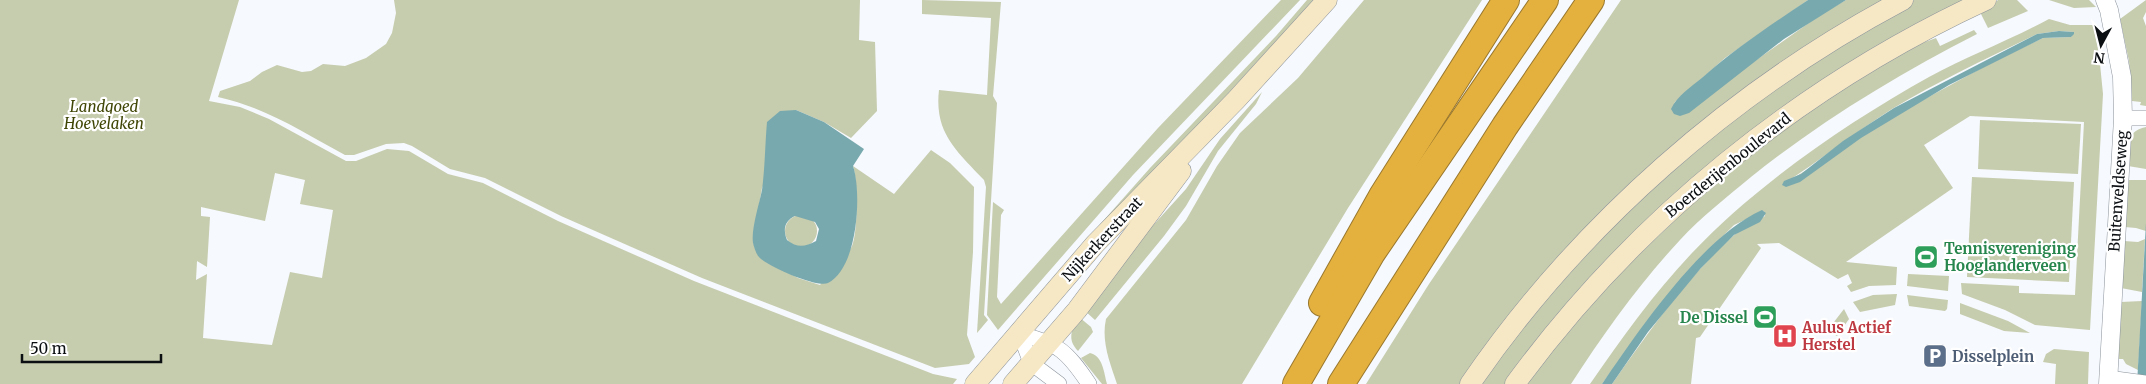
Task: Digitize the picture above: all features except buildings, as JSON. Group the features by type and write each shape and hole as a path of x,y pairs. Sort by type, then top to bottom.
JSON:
{"highway":[{"path":"1276,384 1382,196 1506,0"},
{"path":"1296,384 1372,253 1545,0"},
{"path":"1341,384 1499,134 1591,0"}],"main road":[{"name":"Nijkerkerstraat","path":"975,384 1020,334 1095,244 1236,100 1327,0"},
{"path":"1470,384 1547,286 1622,206 1662,168 1711,127 1779,76 1818,49 1903,0"},
{"name":"Boerderijenboulevard","path":"1515,384 1571,313 1607,274 1671,211 1725,163 1769,129 1860,67 1910,38 1986,0"},
{"name":"Nijkerkerstraat","path":"1014,384 1077,310 1236,100"}],"street":[{"name":"Buitenveldseweg","path":"2105,0 2122,77 2123,118 2108,381"},
{"path":"2123,118 2146,118"},
{"path":"1020,334 1050,342 1074,361 1089,384"},
{"path":"1020,334 1031,364 1059,384"},
{"path":"2108,381 2140,382"}],"green space":[{"name":"Landgoed Hoevelaken","path":"0,0 239,0 209,101 240,107 269,119 346,161 356,161 387,149 409,151 448,174 483,183 558,221 694,281 933,374 957,379 953,384 0,384","holes":["275,173 305,180 300,204 333,210 322,278 290,272 272,345 203,338 207,274 196,280 197,261 207,267 210,217 201,216 201,207 265,221"]},
{"path":"394,0 860,0 859,40 875,42 877,111 851,138 824,122 796,110 762,188 753,241 758,254 764,260 798,278 820,285 846,256 854,239 856,194 853,166 894,194 931,150 950,163 974,187 973,252 967,335 975,357 969,364 935,368 702,278 561,216 485,178 450,169 412,146 404,143 386,144 354,155 345,155 268,114 218,97 220,91 250,81 262,72 277,65 302,72 311,71 323,64 345,66 366,58 386,44 392,33 396,13"},
{"path":"922,0 1001,2 993,96 997,103 984,315 988,320 977,333 986,187 984,180 957,150 944,130 938,105 939,90 987,95 991,18 922,14"},
{"path":"1281,0 1300,0 1133,175 998,330 987,315 993,202 1004,210 1001,215 997,297 1001,304 1158,128"},
{"path":"1307,0 1314,0 1054,283 1050,281 1150,168 1276,36"},
{"path":"1364,0 1482,0 1348,208 1242,384 1117,384 1105,344 1106,319 1186,220 1217,166 1240,133 1298,78"},
{"path":"1621,0 1808,0 1725,58 1674,103 1752,63 1823,13 1846,0 1893,0 1700,129 1464,384 1366,384 1429,284"},
{"path":"1914,0 1975,0 1767,125 1509,384 1476,384 1516,331 1626,210 1744,108"},
{"path":"1998,0 2017,0 2028,11 1988,28 1981,14"},
{"path":"2049,0 2089,0 2096,7 2074,8"},
{"path":"2146,0 2146,12 2143,18 2146,26 2146,106 2140,105 2141,102 2132,101 2129,61 2120,19"},
{"path":"2049,19 2070,25 2093,25 2099,54 2103,94 2090,330 2035,325 2005,310 1962,294 1961,283 2019,286 2019,293 2075,295 2084,122 1970,116 1924,145 1953,188 1846,262 1897,267 1896,285 1869,286 1851,292 1847,286 1852,283 1848,274 1838,279 1779,243 1757,244 1761,248 1700,337 1696,338 1691,384 1612,384 1683,288 1733,236 1765,216 1764,211 1734,225 1694,265 1648,320 1602,384 1590,384 1639,316 1678,268 1717,228 1774,179 1835,135 1898,95 1944,69","holes":["2059,31 2074,32 2071,37 2043,38 1998,59 1903,111 1782,185 1892,109 1945,79 2037,34"]},
{"path":"1974,30 1977,34 1889,82 1832,118 1778,156 1705,215 1680,240 1636,291 1571,384 1522,384 1579,312 1744,154 1890,55 1936,38 1940,46"},
{"path":"1262,92 1256,104 1218,151 1186,206 1164,236 1095,320 1084,310 1119,263 1186,189 1220,139"},
{"path":"1980,120 2081,124 2078,174 1978,169"},
{"path":"2146,127 2146,169 2128,166 2129,141 2134,133"},
{"path":"1972,177 2074,182 2069,282 1967,277"},
{"path":"2127,180 2146,180 2146,231 2125,227"},
{"path":"801,215 807,216 812,220 816,225 816,237 812,242 807,246 801,247 795,246 790,242 786,237 785,231 786,225 790,220 795,216"},
{"path":"2145,239 2142,292 2121,288 2124,241 2138,242"},
{"path":"1908,274 1949,276 1948,291 1907,286"},
{"path":"1897,294 1895,305 1860,312 1853,302 1873,295"},
{"path":"1907,295 1948,300 1947,309 1945,311 1909,306"},
{"path":"2142,301 2138,370 2126,364 2123,359 2118,359 2121,302"},
{"path":"1960,303 2008,321 2030,333 2004,331 1960,314"},
{"path":"1844,309 1849,319 1837,336 1827,331"},
{"path":"1079,317 1091,327 1093,332 1078,351 1072,343 1071,334"},
{"path":"2054,349 2089,352 2088,384 2055,384 2056,364 2043,362 2046,354"},
{"path":"1090,353 1100,361 1107,384 1102,384 1081,358"}],"water":[{"path":"1808,0 1846,0 1784,39 1689,113 1680,116 1674,114 1671,109 1674,104 1690,88 1741,46"},
{"path":"2059,31 2074,32 2074,34 2071,37 2043,38 1949,85 1861,138 1800,182 1786,187 1782,185 1784,181 1801,174 1843,141 1894,108 2037,34"},
{"path":"796,110 824,122 864,149 853,166 856,178 857,211 851,247 846,262 838,275 828,283 822,284 803,279 772,266 759,257 753,245 754,224 763,182 767,122 780,111","holes":["795,216 815,222 819,229 816,241 801,246 787,240 785,226 791,218"]},
{"path":"1762,210 1766,213 1760,222 1734,235 1701,268 1648,332 1612,384 1602,384 1653,312 1695,263 1739,223"},
{"path":"2146,223 2146,384 2137,384"}],"place":[{"name":"Tennisvereniging Hooglanderveen","path":"1926,257"},
{"name":"De Dissel","path":"1765,317"},
{"name":"Aulus Actief Herstel","path":"1785,336"},
{"name":"Disselplein","path":"1935,356"}]}
